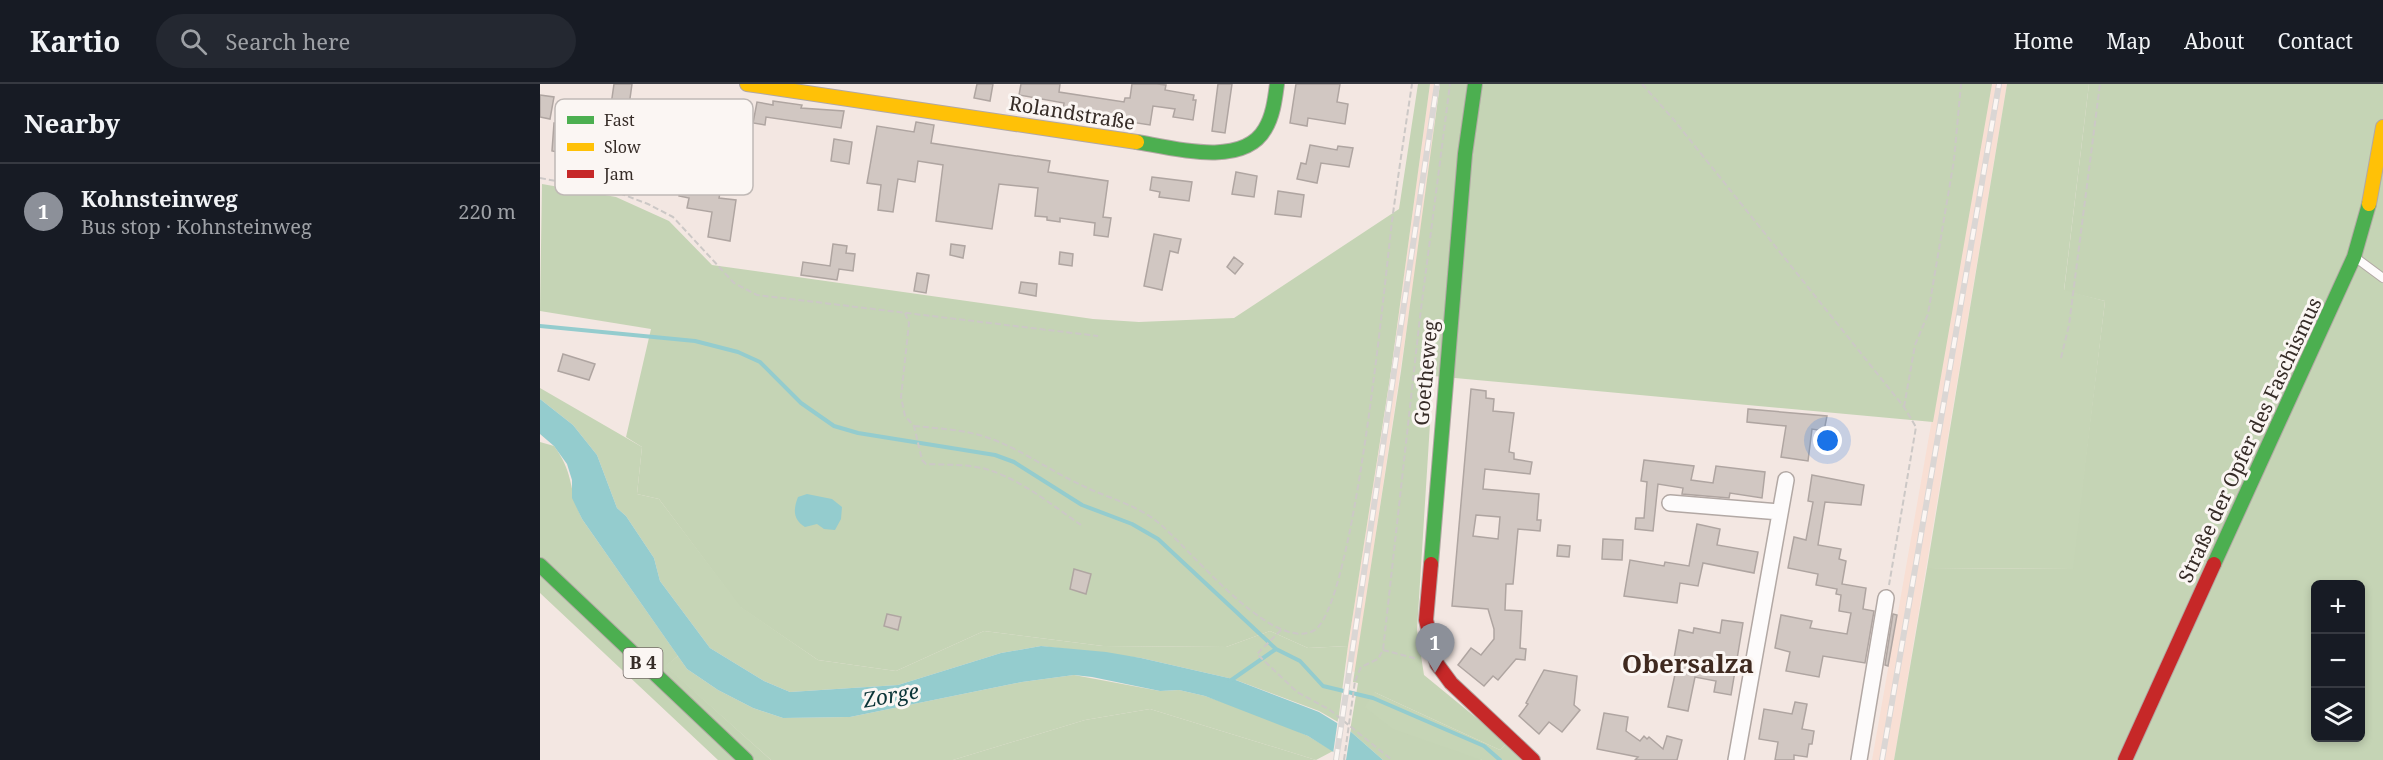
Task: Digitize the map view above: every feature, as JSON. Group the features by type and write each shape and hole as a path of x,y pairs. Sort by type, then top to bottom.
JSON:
{"street":[{"name":"Rolandstraße","path":"747,84 1222,153 1245,146 1263,135 1273,117 1277,84"},
{"name":"Goetheweg","path":"1437,664 1426,620 1465,154 1475,84"},
{"name":"Straße der Opfer des Faschismus","path":"2125,760 2354,257 2366,219 2383,127"},
{"path":"1736,760 1786,480"},
{"path":"1670,503 1780,512"},
{"name":"B 4","path":"540,565 746,760"},
{"path":"1859,760 1886,598"},
{"path":"1437,664 1458,690 1533,760"}],"lane":[{"path":"2354,257 2383,278"}],"path":[{"path":"914,426 975,434 996,441 1155,520 1260,619 1281,630 1296,633 1312,632 1322,625 1339,580 1358,487 1412,84"},
{"path":"1344,760 1355,681 1361,667 1378,659 1383,650 1420,317 1449,84"},
{"path":"1641,84 1674,120 1904,407 1916,427 1886,598"},
{"path":"1904,407 1915,345 1928,314 1954,160 1961,84"},
{"path":"2061,358 2069,325 2100,84"},
{"path":"540,178 555,181"},
{"path":"624,195 648,204 673,218 734,284 757,295 1098,336"},
{"path":"905,313 909,323 901,397 905,416 914,426 920,454 926,464 966,466 1001,474 1048,501 1081,525"},
{"path":"1281,630 1257,654 1297,692 1330,710 1392,760"},
{"path":"1383,650 1437,664"}],"shaded area":[{"path":"1430,84 1440,84 1424,213 1355,672 1346,670 1348,646 1391,371"},
{"path":"1991,84 2007,84 1894,760 1872,760"}],"green space":[{"path":"1418,84 1430,84 1391,371 1348,646 1308,648 1270,631 1226,647 1103,646 984,631 896,671 818,660 740,607 659,499 637,494 642,447 626,437 651,329 540,311 542,184 555,186 555,195 616,197 669,221 712,265 1093,319 1139,322 1234,318 1399,209"},
{"path":"1440,84 1992,84 1933,422 1433,376 1417,630 1424,675 1507,743 1500,750 1374,692 1482,760 1383,760 1350,731 1358,683 1353,682 1401,371"},
{"path":"2007,84 2089,84 2064,290 2105,301 2073,569 1927,568"},
{"path":"2089,84 2383,84 2383,760 1894,760 1927,568 2072,569 2105,301 2064,291"},
{"path":"540,388 642,447 637,494 659,499 741,607 818,660 896,671 984,631 1103,646 1226,647 1270,631 1308,648 1348,646 1338,722 1319,711 1233,679 1141,658 1041,646 1001,653 898,685 790,692 764,681 710,648 660,581 654,558 626,516 617,508 597,455 573,425 540,399"},
{"path":"540,442 554,446 561,456 582,519 678,656 666,666 771,760 718,760 540,593"},
{"path":"678,656 687,669 718,690 753,708 783,718 850,717 1022,682 1074,675 1160,691 1179,690 1205,696 1268,718 1308,736 1333,751 1316,760 1150,709 1085,720 953,760 771,760 665,666"},
{"path":"1374,692 1500,750 1507,743 1524,760 1482,760 1393,729 1365,707"},
{"path":"1150,709 1316,760 953,760 1085,720"}],"water":[{"name":"Zorge","path":"540,399 573,425 597,455 617,508 626,516 654,558 660,581 710,648 764,681 790,692 898,685 1001,653 1041,646 1106,652 1233,679 1319,712 1350,731 1383,760 1346,760 1308,736 1205,696 1179,690 1160,691 1074,675 1022,682 850,717 783,718 753,708 718,690 687,669 582,519 572,498 572,480 567,464 554,446 540,434"},
{"path":"807,494 832,499 842,507 841,519 835,530 824,529 817,524 805,527 798,521 795,514 796,502 798,497"}],"pier":[{"path":"1338,719 1351,728 1346,760 1333,754"}],"building":[{"path":"614,84 632,84 630,99 612,99"},
{"path":"977,84 993,84 990,101 974,98"},
{"path":"1021,84 1060,84 1059,92 1124,102 1125,98 1130,98 1132,84 1157,84 1166,85 1165,90 1194,95 1193,100 1196,100 1193,120 1173,117 1175,109 1153,106 1150,125 1071,113 1063,110 1064,103 1019,95"},
{"path":"1218,84 1232,84 1225,133 1212,131"},
{"path":"1296,84 1340,84 1337,102 1348,104 1345,124 1308,118 1307,126 1290,123"},
{"path":"540,95 554,97 550,119 540,117"},
{"path":"773,101 802,105 801,108 844,111 841,128 766,117 765,125 753,123 757,102 773,105"},
{"path":"916,122 934,125 931,143 1050,161 1048,172 1108,181 1103,217 1111,218 1108,237 1094,235 1095,223 1060,218 1060,222 1047,220 1047,217 1035,216 1038,188 999,184 992,229 936,221 943,165 918,161 915,182 898,179 893,212 878,210 881,185 867,183 877,126 914,132"},
{"path":"554,123 555,152 552,151"},
{"path":"834,139 852,142 849,164 831,161"},
{"path":"1310,145 1337,150 1338,146 1353,148 1349,167 1321,163 1317,183 1297,179 1301,163 1306,164"},
{"path":"1236,172 1257,176 1254,197 1232,194"},
{"path":"1152,177 1192,182 1189,201 1159,197 1160,192 1150,190"},
{"path":"1278,191 1304,195 1301,217 1275,214"},
{"path":"720,195 719,198 736,200 730,241 708,237 712,212 687,208 689,198 679,196"},
{"path":"1154,234 1181,239 1178,253 1170,251 1162,290 1144,286"},
{"path":"833,244 847,246 846,253 855,254 853,271 839,269 837,280 801,275 803,262 830,266"},
{"path":"951,244 965,246 963,258 950,255"},
{"path":"1060,252 1073,254 1072,266 1059,264"},
{"path":"1234,257 1243,264 1235,274 1227,267"},
{"path":"917,273 929,275 926,293 914,291"},
{"path":"1021,282 1037,284 1036,296 1019,293"},
{"path":"563,354 595,364 589,380 558,371"},
{"path":"1471,389 1486,391 1486,398 1494,399 1493,411 1514,413 1509,452 1514,453 1514,459 1532,462 1530,474 1485,469 1483,489 1539,494 1537,520 1541,520 1540,531 1518,529 1513,584 1506,584 1505,610 1522,611 1520,648 1526,649 1525,660 1516,659 1498,680 1493,676 1484,686 1458,665 1471,648 1481,655 1494,639 1494,629 1488,609 1452,606","holes":["1476,515 1500,517 1498,539 1473,536"]},
{"path":"1748,409 1827,416 1824,431 1812,429 1808,461 1781,457 1786,426 1747,422"},
{"path":"1644,460 1694,466 1691,480 1713,483 1716,466 1765,472 1762,498 1730,493 1729,498 1682,494 1683,488 1658,484 1653,531 1635,529 1636,518 1644,518 1647,482 1641,481"},
{"path":"1812,475 1864,485 1861,505 1825,502 1818,545 1841,549 1839,559 1846,561 1842,584 1866,588 1863,609 1874,611 1865,663 1823,656 1819,677 1786,671 1790,652 1775,648 1781,615 1812,621 1810,628 1847,634 1851,613 1839,611 1841,595 1836,594 1837,589 1816,585 1818,574 1788,568 1794,537 1806,540 1813,502 1808,501"},
{"path":"1697,524 1720,529 1717,545 1758,552 1754,573 1703,563 1698,586 1680,583 1677,603 1624,596 1630,560 1664,566 1665,562 1689,566"},
{"path":"1603,539 1623,540 1622,560 1602,559"},
{"path":"1558,545 1570,546 1569,557 1557,556"},
{"path":"1074,569 1091,574 1086,594 1070,589"},
{"path":"887,614 901,617 898,630 884,626"},
{"path":"1893,614 1897,615 1888,666 1885,665"},
{"path":"1722,620 1743,623 1731,695 1714,692 1716,681 1695,677 1688,711 1668,707 1677,665 1673,664 1679,630 1693,633 1694,628 1720,633"},
{"path":"1544,670 1577,676 1574,705 1580,710 1562,732 1549,722 1539,734 1519,716 1528,704 1526,703"},
{"path":"1795,702 1807,704 1802,729 1814,731 1812,744 1809,744 1807,757 1794,755 1794,760 1775,760 1778,742 1759,739 1764,709 1792,714"},
{"path":"1604,713 1628,717 1626,731 1640,741 1644,736 1647,739 1649,737 1663,749 1667,736 1682,740 1677,760 1635,760 1638,757 1597,749"}],"waterway":[{"path":"540,326 695,341 738,352 760,362 801,403 834,426 858,433 995,455 1014,462 1082,505 1132,524 1158,539 1276,649 1300,661 1323,686 1373,698 1484,746 1500,760"},
{"path":"1230,681 1276,649"}],"railway":[{"path":"1336,760 1437,84"},
{"path":"1882,760 1999,84"}],"traffic: fast":[{"path":"1137,142 1187,151 1224,152 1241,148 1255,141 1268,124 1277,84"},
{"path":"1431,564 1465,154 1475,84"},
{"path":"2214,564 2354,257 2369,204"},
{"path":"540,565 746,760"}],"traffic: slow":[{"path":"747,84 1137,142"},
{"path":"2369,204 2383,127"}],"traffic: jam":[{"path":"1431,564 1426,620 1437,664 1451,683 1533,760"},
{"path":"2125,760 2214,564"}],"place":[{"name":"Kohnsteinweg","path":"1435,673"}],"district":[{"name":"Obersalza","path":"1688,664"}]}
